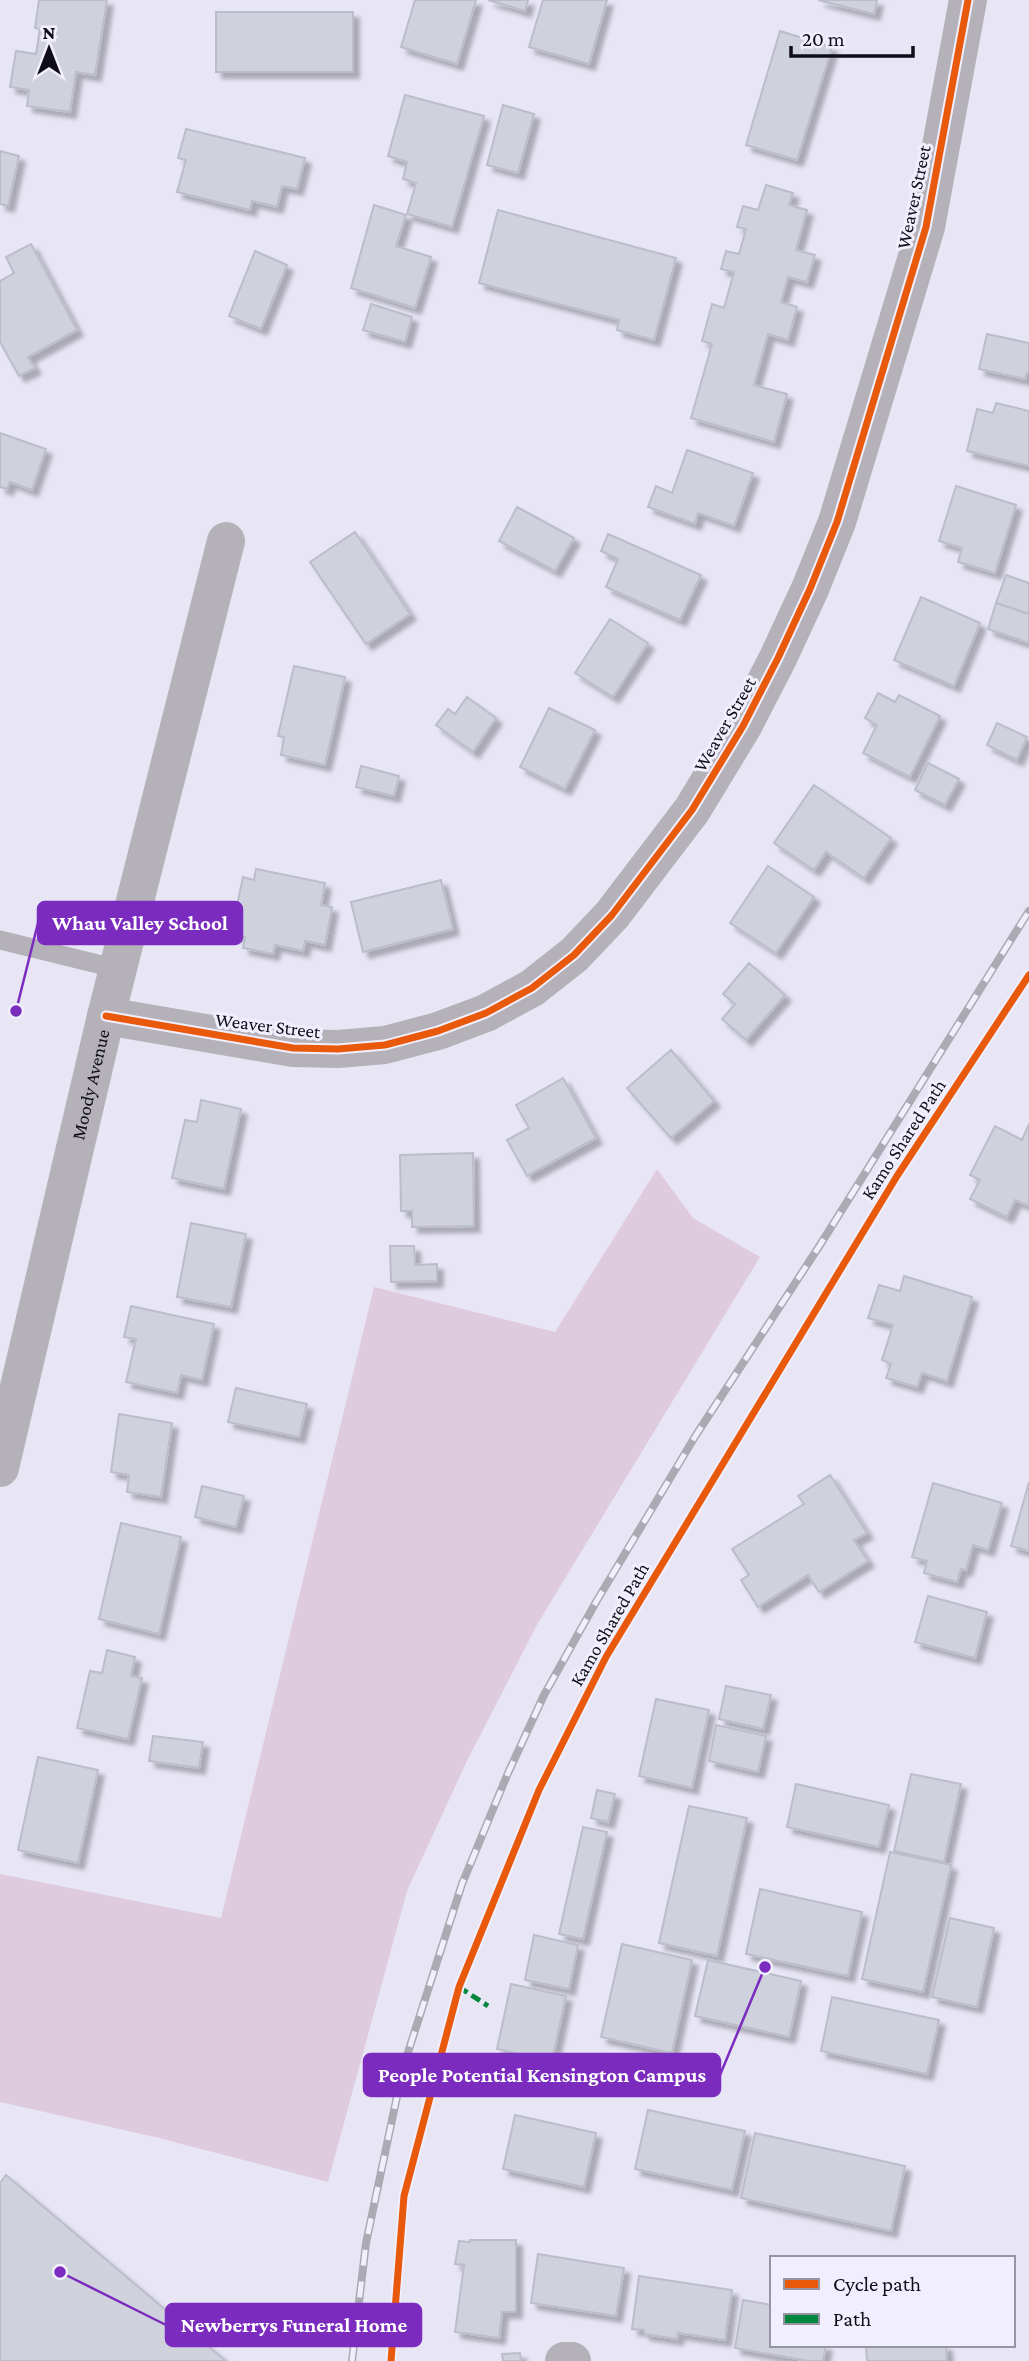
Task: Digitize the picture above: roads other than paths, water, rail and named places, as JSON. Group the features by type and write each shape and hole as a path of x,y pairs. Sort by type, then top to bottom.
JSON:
{"street":[{"name":"Weaver Street","path":"106,1016 293,1048 385,1045 438,1031 486,1013 532,988 573,955 612,915 692,810 743,726 810,589 837,522 926,227 968,0"},
{"name":"Moody Avenue","path":"0,1468 106,1016 226,541"},
{"path":"564,2361 572,2361"}],"lane":[{"path":"0,940 118,969"}],"railway":[{"path":"352,2361 366,2243 403,2068 462,1884 544,1695 696,1435 820,1245 1029,911"}],"place":[{"name":"Whau Valley School","path":"16,1011"},
{"name":"People Potential Kensington Campus","path":"765,1967"},
{"name":"Newberrys Funeral Home","path":"60,2272"}]}
